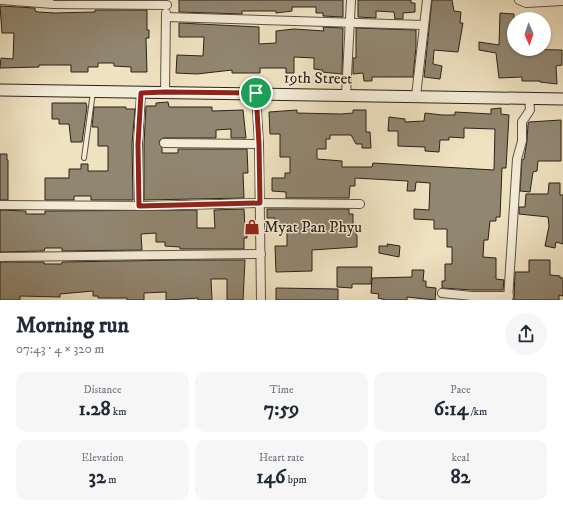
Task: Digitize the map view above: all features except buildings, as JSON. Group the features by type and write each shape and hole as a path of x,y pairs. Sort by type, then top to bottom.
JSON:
{"street":[{"path":"0,0 53,4 167,2 165,92"},
{"path":"346,95 351,0"},
{"path":"416,96 427,0"},
{"path":"519,0 526,3 563,1"},
{"path":"166,17 423,26"},
{"name":"19th Street","path":"0,90 563,99"},
{"path":"139,206 138,144 141,93"},
{"path":"256,93 259,144 262,300"},
{"path":"442,293 509,298 517,159 522,141 522,122 530,110 529,98"},
{"path":"164,143 259,144"},
{"path":"0,205 139,206 260,203 360,204"},
{"path":"0,257 261,254"}],"lane":[{"path":"84,158 93,92"}],"place":[{"name":"Myat Pan Phyu","path":"252,227"}],"route":[{"path":"141,93 256,93 260,203 139,206 138,144 141,93"}]}
